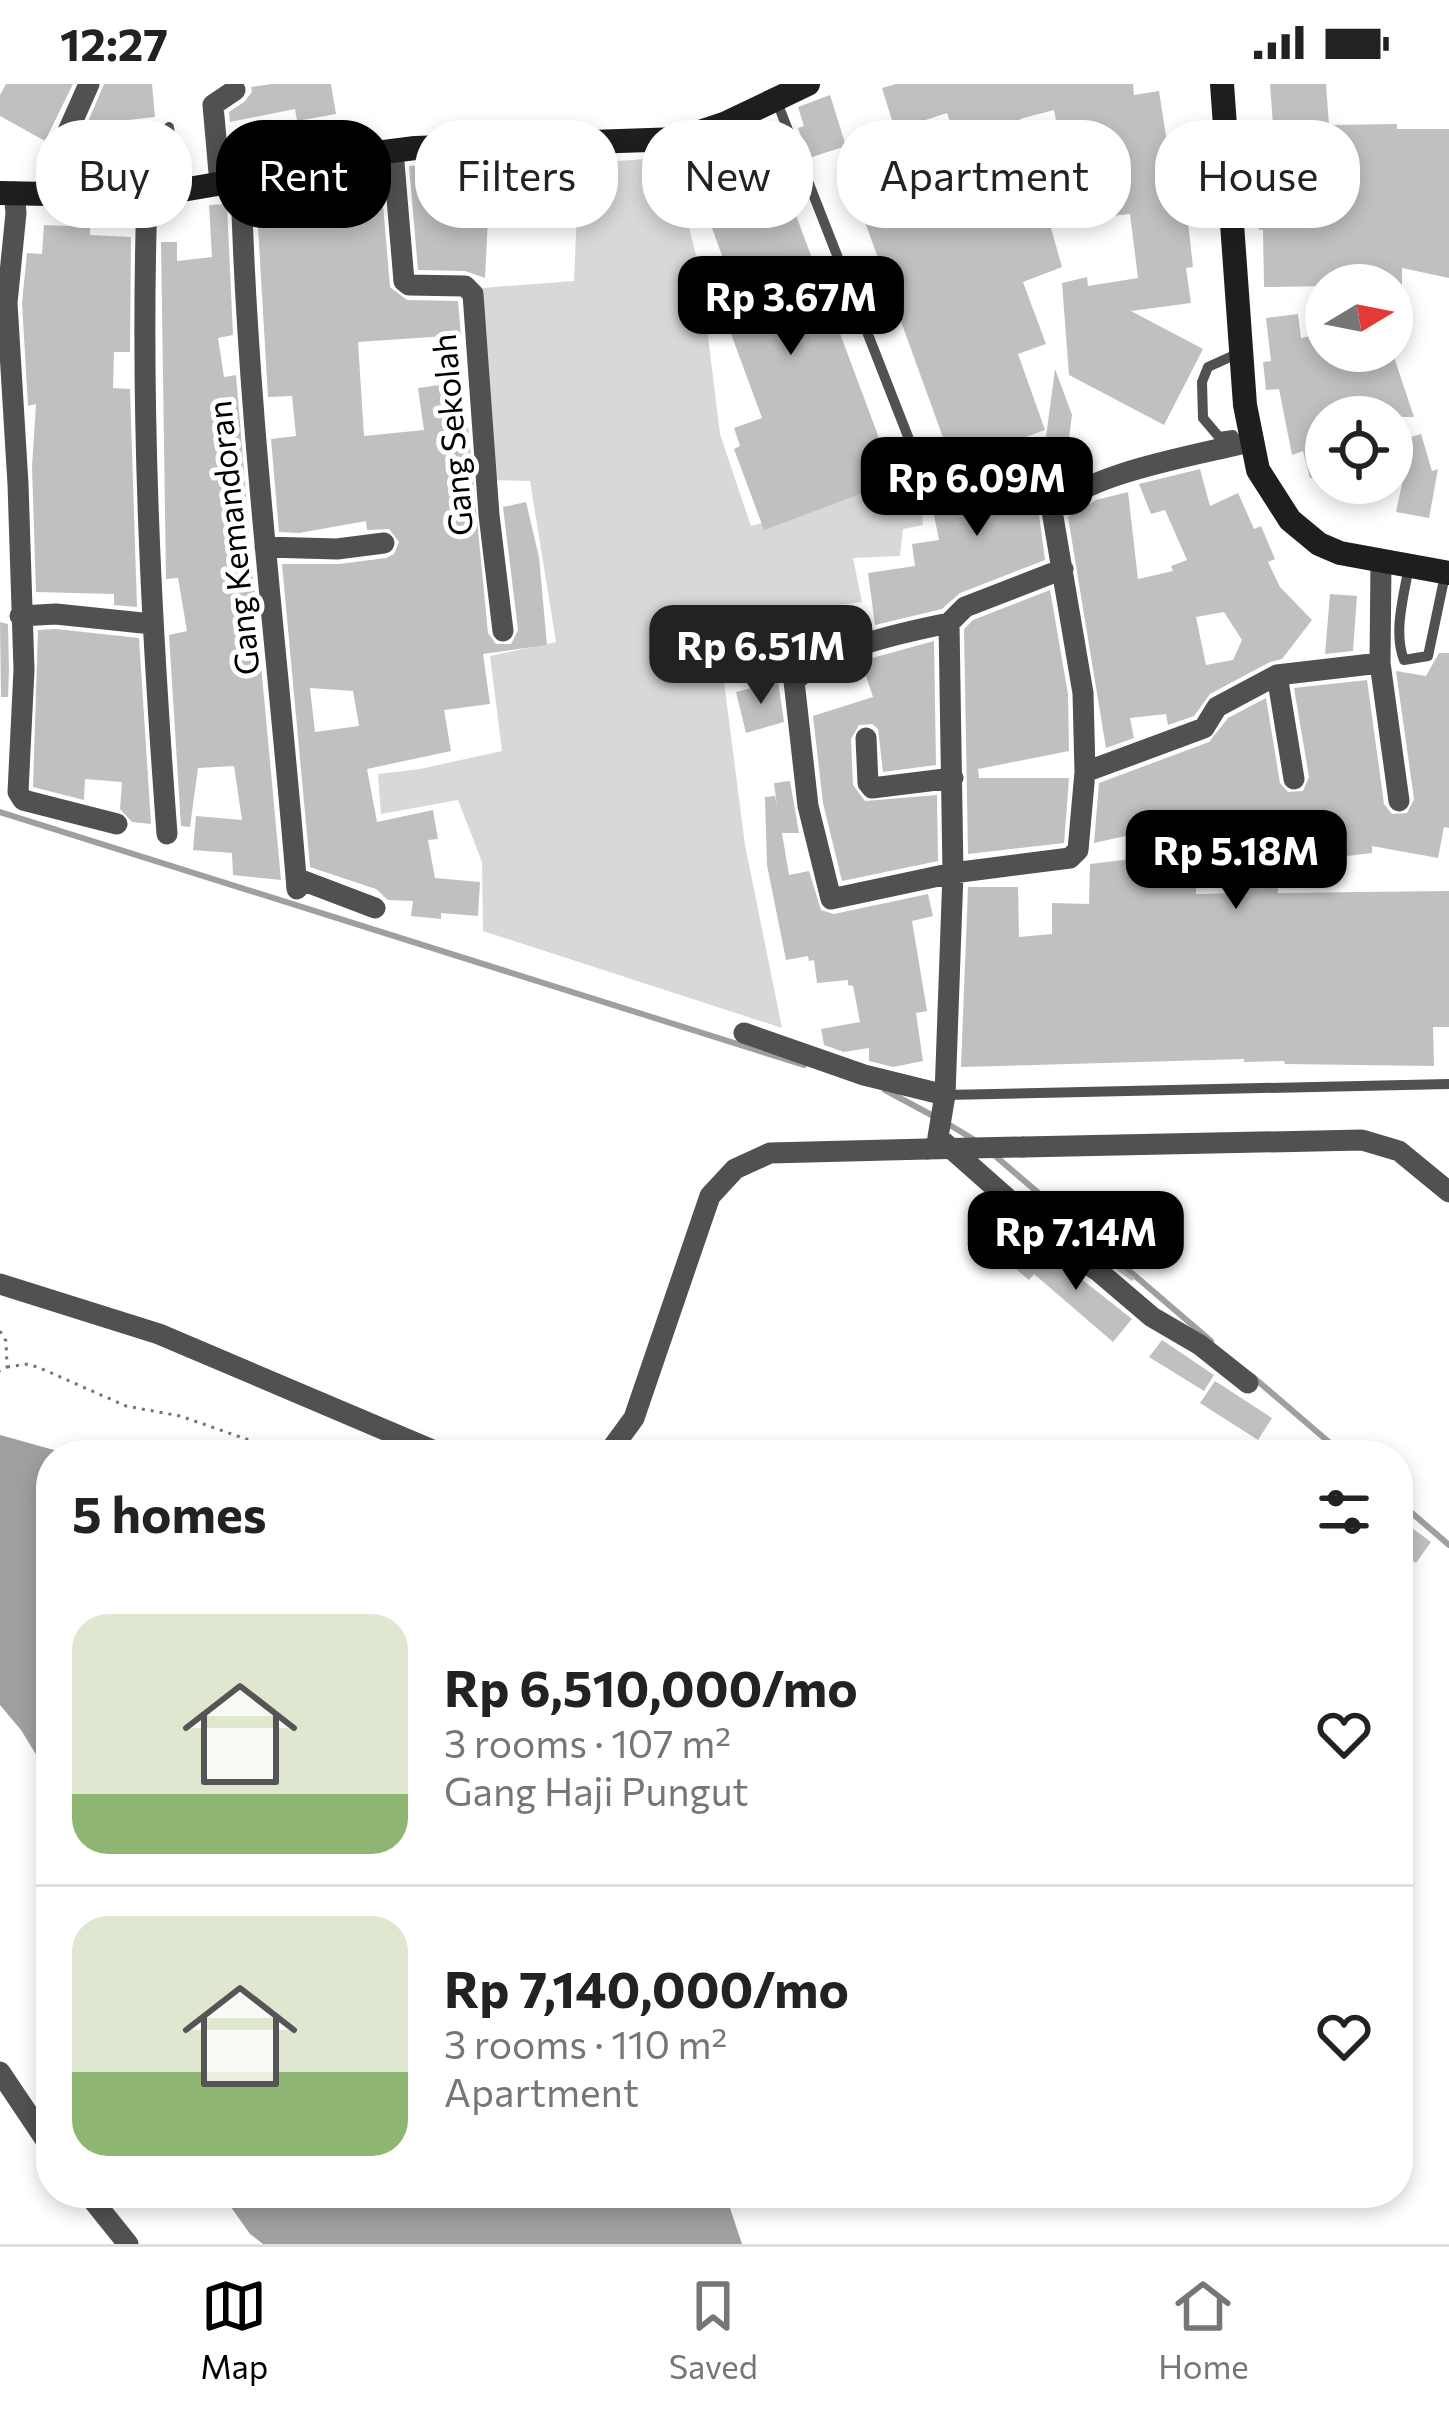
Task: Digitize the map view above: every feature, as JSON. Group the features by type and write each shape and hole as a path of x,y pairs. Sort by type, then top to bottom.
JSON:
{"main road":[{"path":"393,151 679,139 710,130 808,84"},
{"path":"1222,84 1241,352 1249,436 1258,470 1290,520 1319,544 1340,553 1447,573"}],"street":[{"path":"73,120 89,84"},
{"name":"Gang Kemandoran","path":"217,120 213,105 236,90"},
{"name":"Gang Sekolah","path":"393,151 404,281 465,286 472,294 502,632"},
{"path":"7,192 16,213 7,303 9,484 24,670 17,792 23,800 117,824"},
{"path":"146,228 152,624 167,833"},
{"name":"Gang Kemandoran","path":"235,228 297,883 375,908"},
{"path":"1063,569 965,607 949,623 845,653 794,681 808,806 829,898 836,901 952,873 1075,855 1085,772 1083,693 1063,569 1052,511 1066,495 1109,478 1249,436"},
{"path":"265,547 384,543"},
{"path":"1381,560 1380,663 1399,801"},
{"path":"20,616 56,614 152,624"},
{"path":"933,1140 944,1100 952,873 949,623"},
{"path":"1085,772 1204,728 1217,706 1277,675 1380,663"},
{"path":"1277,675 1294,778"},
{"path":"866,738 872,788 953,778"},
{"path":"744,1034 944,1100"},
{"path":"933,1140 1152,1317 1201,1345 1248,1383"},
{"path":"618,1440 634,1418 710,1196 735,1169 770,1153 933,1140 1023,1148 1362,1140 1399,1151 1449,1192"},
{"path":"0,1284 159,1334 409,1440"},
{"path":"0,2072 36,2126"},
{"path":"98,2208 123,2242"}],"lane":[{"path":"776,99 925,480"},
{"path":"1241,352 1208,368 1202,382 1203,418 1219,436 1249,436"},
{"path":"1409,566 1400,621 1404,660 1428,656 1447,573"},
{"path":"944,1100 1449,1084"}],"path":[{"path":"0,1331 6,1341 7,1367"},
{"path":"0,1371 28,1364 126,1406 180,1417 248,1440"}],"shaded area":[{"path":"642,159 642,228 689,228 700,271 720,434 751,526 919,476 923,525 903,529 900,556 853,558 862,602 833,606 839,659 723,674 745,845 782,1028 483,931 482,862 458,800 381,814 378,774 502,751 490,656 556,642 530,481 489,480 482,288 574,281 576,228 618,228 618,161"},
{"path":"0,1435 36,1445 36,1754 0,1705"},
{"path":"232,2208 730,2208 742,2244 263,2244"}],"building":[{"path":"6,84 73,84 55,120 36,120 36,136 0,116 0,95"},
{"path":"104,84 152,84 155,117 89,120"},
{"path":"331,84 336,114 297,120 295,109 230,120 229,112 244,102 251,87"},
{"path":"896,84 1133,84 1134,95 1159,91 1164,120 1155,120 1155,228 1189,228 1193,267 1186,268 1191,303 1131,311 1203,349 1164,425 1069,375 1062,283 1087,277 1088,286 1138,278 1131,222 1131,120 1056,120 1054,110 1020,120 949,120 947,113 926,120 892,120 882,88"},
{"path":"1270,84 1326,84 1329,120 1273,120"},
{"path":"830,95 838,120 837,149 813,157 813,120 802,120 798,107"},
{"path":"1360,125 1449,129 1449,278 1413,270 1413,264 1305,264 1305,286 1264,287 1263,230 1259,230 1360,228"},
{"path":"409,166 415,166 415,228 488,228 485,278 465,271 418,270"},
{"path":"209,205 216,205 216,228 228,228 233,335 218,338 224,377 236,375 250,542 238,544 242,569 252,568 281,880 233,875 232,853 193,850 196,816 242,820 234,766 198,768 190,827 181,826 169,635 187,631 178,578 166,579 161,242 177,242 177,261 212,257"},
{"path":"44,228 90,228 90,235 131,237 130,352 114,352 113,388 130,389 137,607 114,605 114,594 36,592 32,466 36,404 28,406 22,303 27,253 42,254"},
{"path":"258,228 385,228 390,287 407,300 458,301 461,335 358,342 364,436 424,430 418,388 447,384 454,427 468,426 488,633 496,644 511,644 518,630 503,507 526,502 539,557 547,645 483,654 490,704 444,710 451,751 367,769 377,822 433,810 438,839 428,840 435,878 480,882 478,916 411,916 413,901 388,900 376,889 310,867 282,564 386,558 394,554 399,542 389,529 367,530 366,521 279,532 271,439 296,436 292,396 268,397","holes":["310,688 353,691 359,726 315,732"]},
{"path":"712,228 801,228 895,481 764,530 734,449 740,446 734,428 762,418 719,301 736,294"},
{"path":"867,228 1051,228 1062,267 1023,282 1046,344 1018,354 1045,430 993,449 989,439 949,454"},
{"path":"1298,314 1301,338 1305,337 1305,372 1399,372 1407,396 1305,396 1305,459 1303,451 1292,455 1279,389 1266,390 1263,362 1271,361 1266,318"},
{"path":"1055,369 1072,415 1063,483 1038,507 1045,560 960,593 942,609 875,625 868,573 915,566 912,544 939,540 933,510 953,506 955,514 994,508 992,498 1039,490"},
{"path":"1421,434 1432,471 1438,469 1429,518 1396,512 1398,504 1413,504 1413,436"},
{"path":"1200,469 1210,506 1238,493 1254,529 1261,526 1275,559 1268,562 1280,587 1312,620 1282,659 1210,694 1194,716 1168,725 1166,714 1130,718 1134,738 1106,748 1068,517 1096,500 1128,492 1138,579 1173,571 1171,566 1187,560 1165,510 1151,514 1139,484","holes":["1224,612 1242,640 1233,660 1206,665 1196,617"]},
{"path":"1050,590 1068,694 1069,751 978,769 979,778 1069,778 1064,843 968,854 964,629 973,620"},
{"path":"1330,594 1357,596 1353,651 1325,654"},
{"path":"0,622 8,624 8,697 1,697"},
{"path":"38,630 139,638 151,824 132,822 120,809 122,782 85,779 84,800 33,787"},
{"path":"934,641 936,765 883,772 878,729 872,724 859,725 851,739 853,785 865,801 937,795 938,861 842,881 823,803 813,716 873,697 861,661"},
{"path":"1439,653 1449,653 1449,828 1444,827 1438,858 1372,846 1372,853 1330,858 1329,847 1276,861 1278,893 1449,891 1449,1027 1433,1027 1434,1066 1244,1059 961,1067 968,887 1018,887 1019,937 1052,934 1052,903 1089,904 1090,864 1197,851 1196,894 1239,893 1238,872 1249,872 1236,812 1150,822 1152,830 1094,843 1099,783 1209,742 1228,718 1266,698 1280,783 1288,792 1303,791 1309,777 1294,688 1367,680 1384,804 1392,814 1407,813 1414,799 1396,671 1426,676"},
{"path":"778,681 784,722 746,733 736,692"},
{"path":"790,781 799,833 782,833 789,875 809,871 821,910 834,914 928,894 933,916 912,921 927,1011 916,1013 923,1061 893,1067 869,1061 869,1048 844,1052 824,1045 821,1029 860,1022 848,980 817,983 814,960 809,961 808,956 786,960 767,865 765,797 775,796 777,807 774,783"},
{"path":"1049,1206 1135,1278 1132,1281 1076,1239 1045,1212"},
{"path":"1037,1244 1132,1319 1113,1342 1034,1274 1029,1280 1017,1270"},
{"path":"1162,1340 1214,1375 1204,1391 1149,1357"},
{"path":"1215,1381 1272,1418 1258,1440 1200,1403"},
{"path":"1413,1529 1431,1542 1416,1563 1413,1561"}],"waterway":[{"path":"0,812 804,1065"},
{"path":"885,1090 937,1118"},
{"path":"948,1124 978,1142"},
{"path":"993,1154 1211,1341"},
{"path":"1253,1377 1326,1440"},
{"path":"1413,1514 1449,1545"}]}
